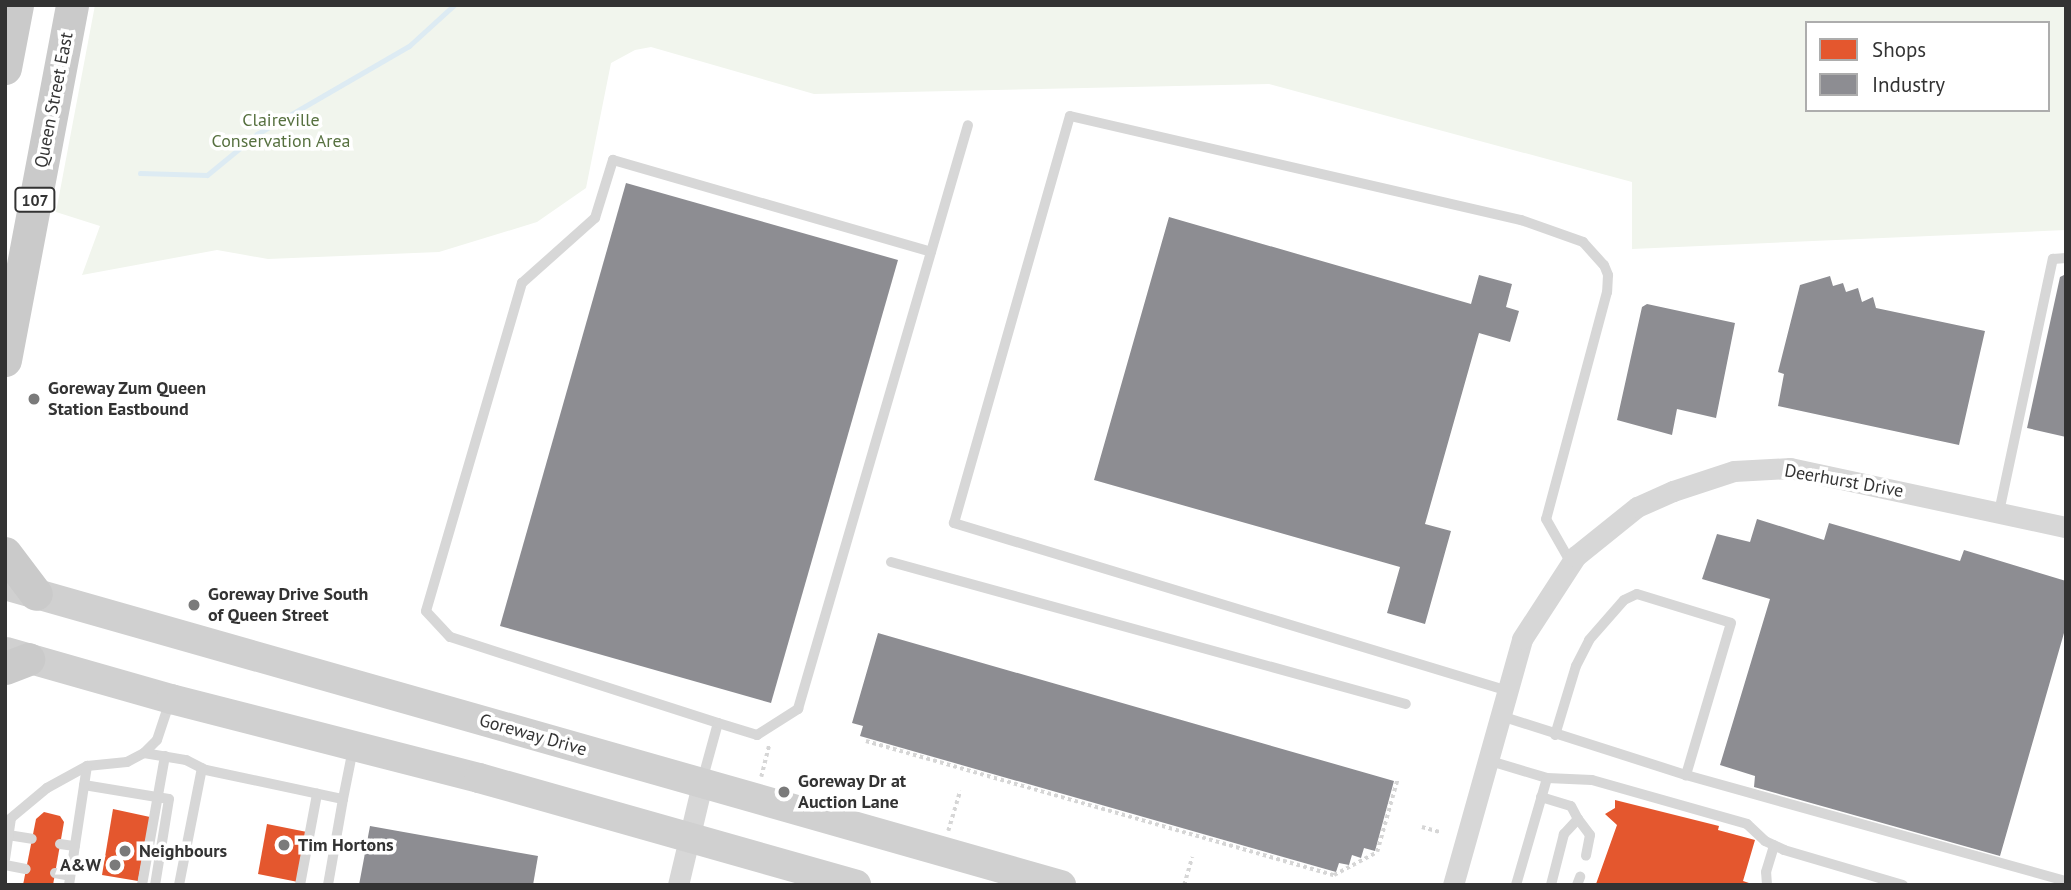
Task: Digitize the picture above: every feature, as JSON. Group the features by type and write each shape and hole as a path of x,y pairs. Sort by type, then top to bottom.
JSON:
{"main road":[{"path":"5,68 17,5"},
{"name":"Queen Street East","path":"5,360 72,5"},
{"path":"5,553 21,589"},
{"name":"Goreway Drive","path":"21,589 1061,885"},
{"path":"13,660 353,746 856,885"}],"street":[{"name":"Deerhurst Drive","path":"1453,885 1505,690 1522,639 1571,563 1612,524 1637,507 1672,491 1734,471 1790,468 2066,527"},
{"path":"678,885 702,784"}],"lane":[{"path":"1505,690 954,523 1070,116 1521,220 1583,242 1599,256 1608,275 1603,309 1546,519 1571,563"},
{"path":"931,252 612,160 595,218 522,283 426,611 450,637 757,735 798,709 968,125"},
{"path":"1999,512 2053,259 2066,258"},
{"path":"891,562 1406,704"},
{"path":"1555,735 1576,666 1589,640 1624,600 1637,594 1731,623 1686,775"},
{"path":"5,859 11,818 47,788 87,766 127,762 144,753 158,740 171,699"},
{"path":"1499,715 1686,775 2066,881"},
{"path":"702,784 718,723"},
{"path":"328,885 353,746"},
{"path":"144,753 186,760 202,768 343,799"},
{"path":"142,885 166,756"},
{"path":"1487,760 1547,778 1592,780 1747,824 1774,845 1903,885"},
{"path":"55,873 69,880 87,766"},
{"path":"180,881 202,768"},
{"path":"1517,885 1547,778"},
{"path":"84,785 169,799 155,885"},
{"path":"300,885 317,794"},
{"path":"1541,797 1571,806 1590,835 1586,856"},
{"path":"1551,885 1564,834 1578,819"},
{"path":"8,835 32,839"},
{"path":"60,844 75,846"},
{"path":"1767,885 1766,872 1774,845"},
{"path":"5,865 26,869"}],"path":[{"path":"760,779 770,738"},
{"path":"866,741 1334,875 1377,852 1397,781"},
{"path":"948,833 960,791"},
{"path":"1422,827 1439,832"},
{"path":"1184,885 1192,858"}],"green space":[{"name":"Claireville Conservation Area","path":"95,5 2066,5 2066,230 1632,249 1632,182 1269,84 814,94 651,47 635,50 611,63 586,188 537,222 439,252 268,259 217,250 82,275 100,226 56,212"}],"building: Shops":[{"path":"1615,800 1719,826 1718,830 1755,840 1743,881 1755,885 1596,884 1617,825 1605,814 1615,808"},
{"name":"Neighbours","path":"113,809 150,817 138,881 102,875"},
{"path":"44,812 60,816 64,822 53,885 23,885 36,819"},
{"name":"Tim Hortons","path":"267,824 307,832 298,882 258,874"}],"building: Industry":[{"path":"626,183 898,260 771,703 500,626"},
{"path":"1169,217 1471,304 1479,275 1512,284 1506,307 1519,311 1510,342 1479,333 1425,524 1451,531 1425,624 1387,613 1400,567 1094,480"},
{"path":"2066,274 2066,437 2027,428 2060,277"},
{"path":"1830,276 1833,286 1843,283 1846,292 1858,288 1862,302 1873,297 1876,308 1985,331 1959,445 1778,406 1784,374 1778,372 1800,285"},
{"path":"1647,304 1735,323 1716,418 1677,409 1672,435 1617,420 1642,307"},
{"path":"1757,519 1824,540 1829,523 1960,561 1964,550 2066,581 2066,626 2000,856 1754,787 1755,776 1720,765 1770,599 1702,579 1717,534 1750,542"},
{"path":"878,633 1394,781 1375,851 1364,848 1361,858 1352,855 1349,865 1339,863 1336,872 860,736 863,726 852,723"},
{"path":"370,826 538,856 533,885 359,885"}],"waterway":[{"path":"140,173 207,175 257,134 409,46 454,5"}],"place":[{"name":"Goreway Zum Queen Station Eastbound","path":"34,399"},
{"name":"Goreway Drive South of Queen Street","path":"194,605"},
{"name":"Goreway Dr at Auction Lane","path":"784,792"},
{"name":"Tim Hortons","path":"284,845"},
{"name":"Neighbours","path":"125,851"},
{"name":"A&W","path":"115,865"}]}
